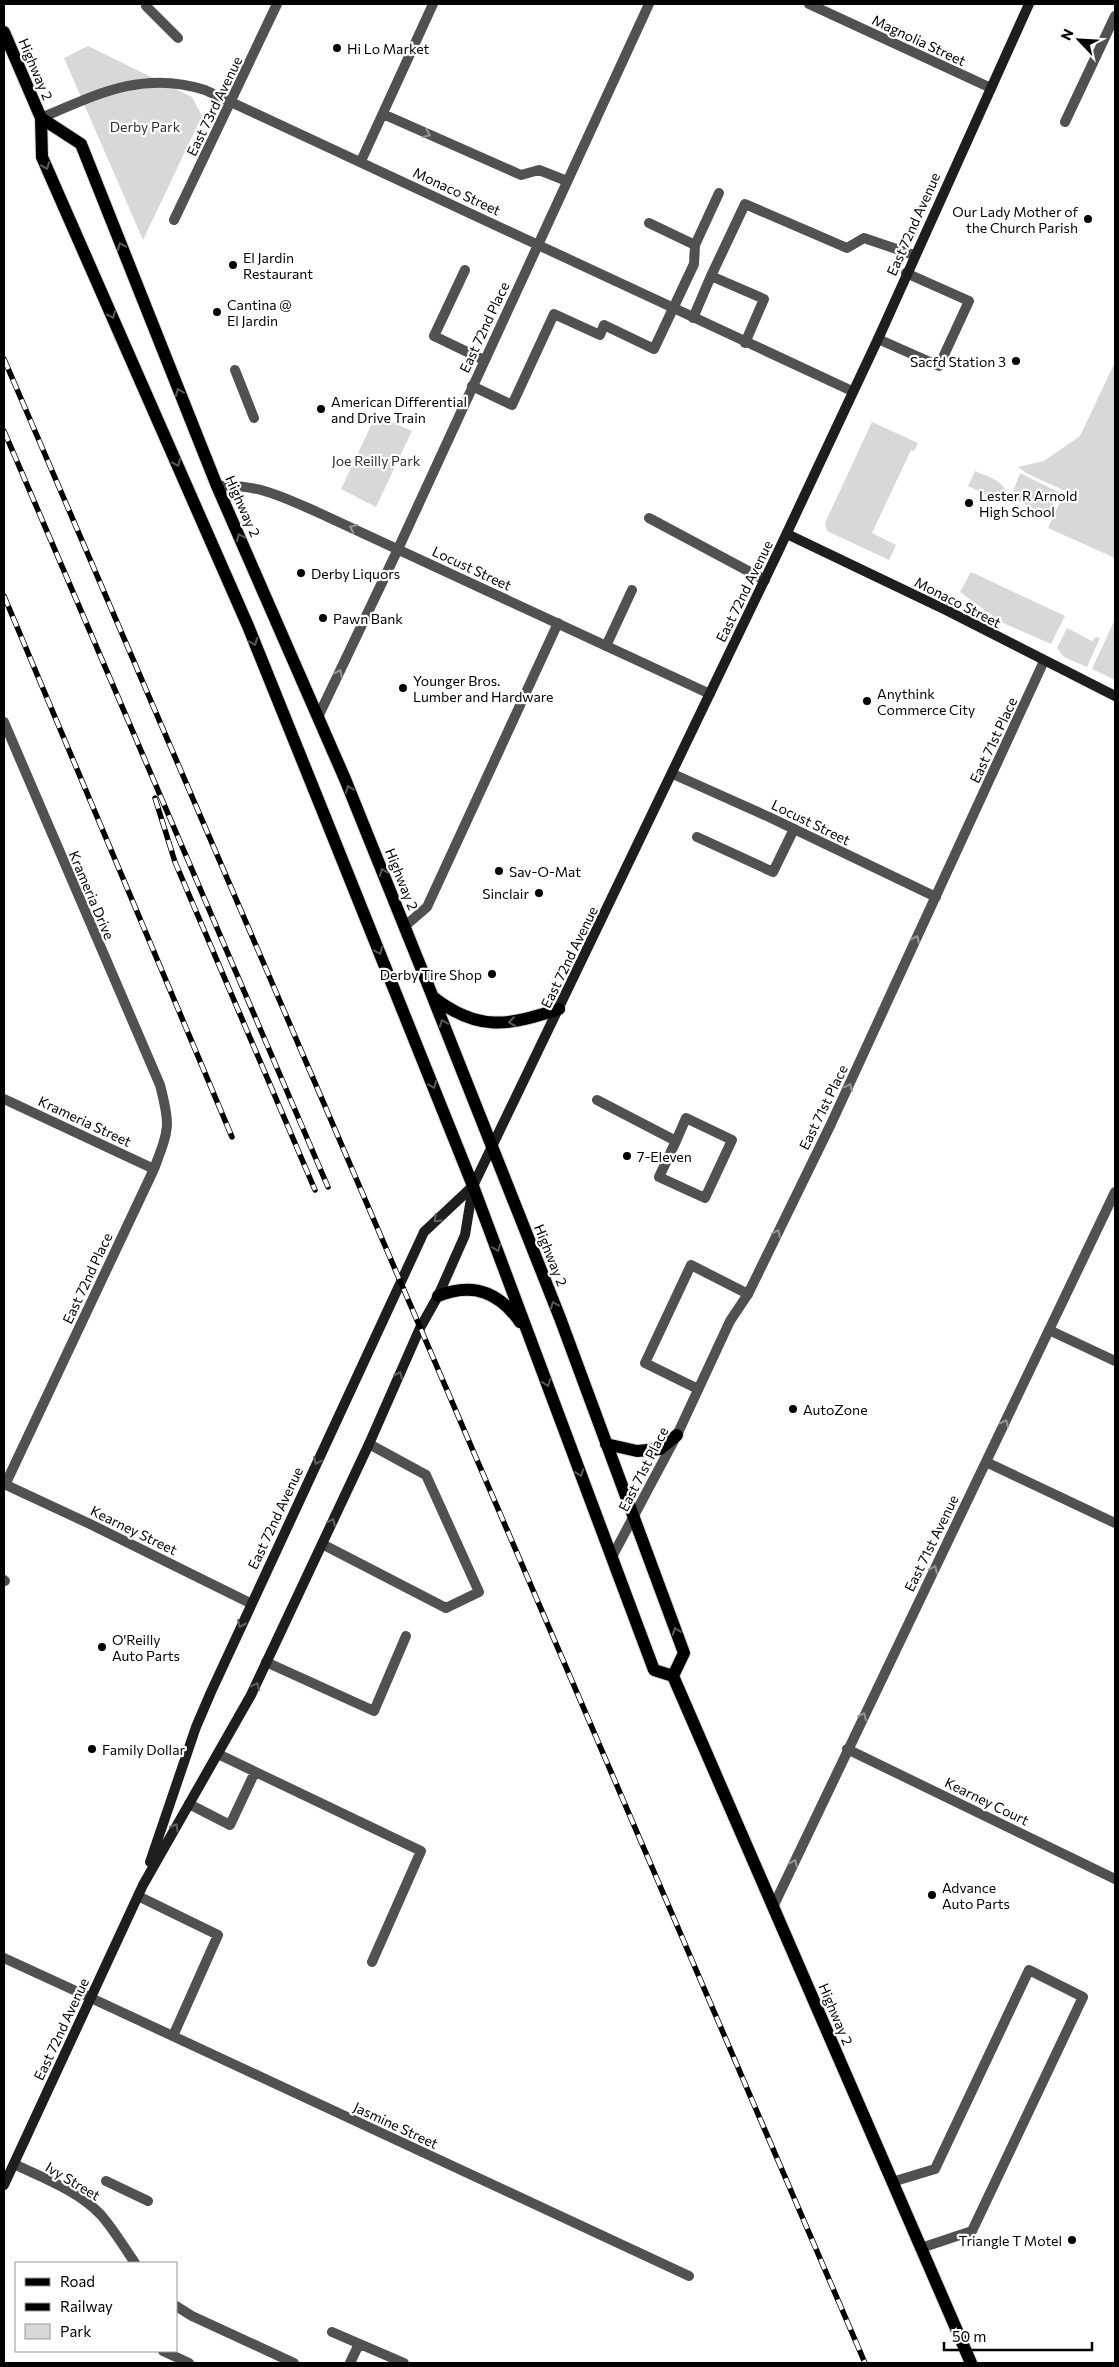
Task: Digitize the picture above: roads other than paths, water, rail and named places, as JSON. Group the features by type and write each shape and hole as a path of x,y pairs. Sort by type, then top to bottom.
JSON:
{"main road":[{"name":"East 72nd Avenue","path":"4,2185 143,1885 251,1695 369,1444 420,1328 438,1296 465,1236 473,1186 787,534 852,391 878,339 906,272 1029,4"},
{"name":"Highway 2","path":"4,32 41,118 42,157 248,626 473,1186 654,1670 673,1676"},
{"name":"Highway 2","path":"41,118 81,144 217,486 318,717 405,926 491,1148 560,1318 684,1653 673,1676 971,2363"},
{"name":"Monaco Street","path":"787,534 1115,696"},
{"path":"433,997 454,1013 493,1024 526,1020 559,1009"},
{"name":"East 72nd Avenue","path":"143,1885 196,1727 250,1603 424,1232 473,1186"},
{"path":"438,1296 466,1289 476,1290 491,1296 512,1311 531,1339"},
{"path":"606,1444 637,1451 660,1449 677,1435"},
{"name":"Ivy Street","path":"4,2159 14,2164"}],"street":[{"path":"147,4 146,6 178,38"},
{"name":"East 73rd Avenue","path":"174,220 277,4"},
{"path":"361,161 433,4"},
{"name":"East 72nd Place","path":"318,717 398,549 649,4"},
{"name":"Magnolia Street","path":"809,4 821,6 991,88"},
{"path":"1065,122 1115,16"},
{"name":"Monaco Street","path":"41,118 89,97 136,83 182,83 232,100 745,343 852,391"},
{"path":"383,114 521,175 539,170 567,181"},
{"path":"472,386 512,405 554,314 600,335 604,325 654,349 694,264 695,245 719,194"},
{"path":"693,318 745,204 848,248 864,238 914,255"},
{"path":"648,223 695,245"},
{"path":"465,270 434,336 484,360"},
{"path":"878,339 939,366 969,301 906,272"},
{"path":"711,276 764,299 745,343"},
{"path":"235,370 254,418"},
{"name":"Locust Street","path":"217,486 234,485 263,489 398,549 710,694"},
{"path":"650,518 765,580"},
{"path":"606,646 632,590"},
{"path":"405,926 427,907 558,623"},
{"name":"East 71st Place","path":"612,1557 677,1435 730,1321 748,1294 832,1124 1044,661"},
{"name":"Krameria Drive","path":"4,722 157,1078"},
{"name":"Locust Street","path":"673,774 936,897"},
{"path":"697,837 773,872 794,829"},
{"name":"East 72nd Place","path":"4,1484 154,1169 168,1127 168,1117 157,1078"},
{"name":"Krameria Street","path":"4,1099 154,1169"},
{"path":"597,1100 676,1142"},
{"path":"686,1118 732,1140 705,1198 660,1177 676,1142 686,1118"},
{"name":"East 71st Avenue","path":"773,1907 847,1749 1115,1195"},
{"path":"698,1389 645,1363 691,1265 748,1294"},
{"path":"1049,1330 1115,1361"},
{"path":"322,1544 446,1608 479,1592 426,1475 369,1444"},
{"path":"986,1462 1115,1523"},
{"name":"Kearney Street","path":"4,1484 250,1603"},
{"path":"266,1662 374,1711 406,1636"},
{"name":"Kearney Court","path":"847,1749 1115,1879"},
{"path":"218,1754 421,1851 372,1962"},
{"path":"189,1804 230,1825 255,1772"},
{"path":"138,1896 218,1935 172,2036"},
{"name":"Jasmine Street","path":"4,1958 689,2276"},
{"path":"892,2182 935,2169 1029,1970 1083,1997 972,2231 921,2248"},
{"name":"Ivy Street","path":"14,2164 85,2202 100,2214 134,2262"},
{"path":"106,2181 148,2201"},
{"path":"178,2307 192,2316 292,2363"},
{"path":"332,2332 404,2363"},
{"path":"350,2363 359,2344"},
{"path":"165,2352 189,2363"}],"railway":[{"path":"4,359 865,2363"},
{"path":"4,431 328,1187"},
{"path":"4,596 232,1137"},
{"path":"155,798 175,862 315,1190"}],"place":[{"name":"Hi Lo Market","path":"337,48"},
{"name":"Our Lady Mother of the Church Parish","path":"1088,219"},
{"name":"El Jardin Restaurant","path":"233,265"},
{"name":"Cantina @ El Jardin","path":"217,312"},
{"name":"Sacfd Station 3","path":"1016,361"},
{"name":"American Differential and Drive Train","path":"321,409"},
{"name":"Lester R Arnold High School","path":"969,503"},
{"name":"Derby Liquors","path":"301,573"},
{"name":"Pawn Bank","path":"323,618"},
{"name":"Younger Bros. Lumber and Hardware","path":"403,688"},
{"name":"Anythink Commerce City","path":"867,701"},
{"name":"Sav-O-Mat","path":"499,871"},
{"name":"Sinclair","path":"539,893"},
{"name":"Derby Tire Shop","path":"492,974"},
{"name":"7-Eleven","path":"627,1156"},
{"name":"AutoZone","path":"793,1409"},
{"name":"O'Reilly Auto Parts","path":"102,1647"},
{"name":"Family Dollar","path":"92,1749"},
{"name":"Advance Auto Parts","path":"932,1895"},
{"name":"Triangle T Motel","path":"1072,2240"}],"park label":[{"name":"Derby Park","path":"145,126"},
{"name":"Joe Reilly Park","path":"376,460"}]}
